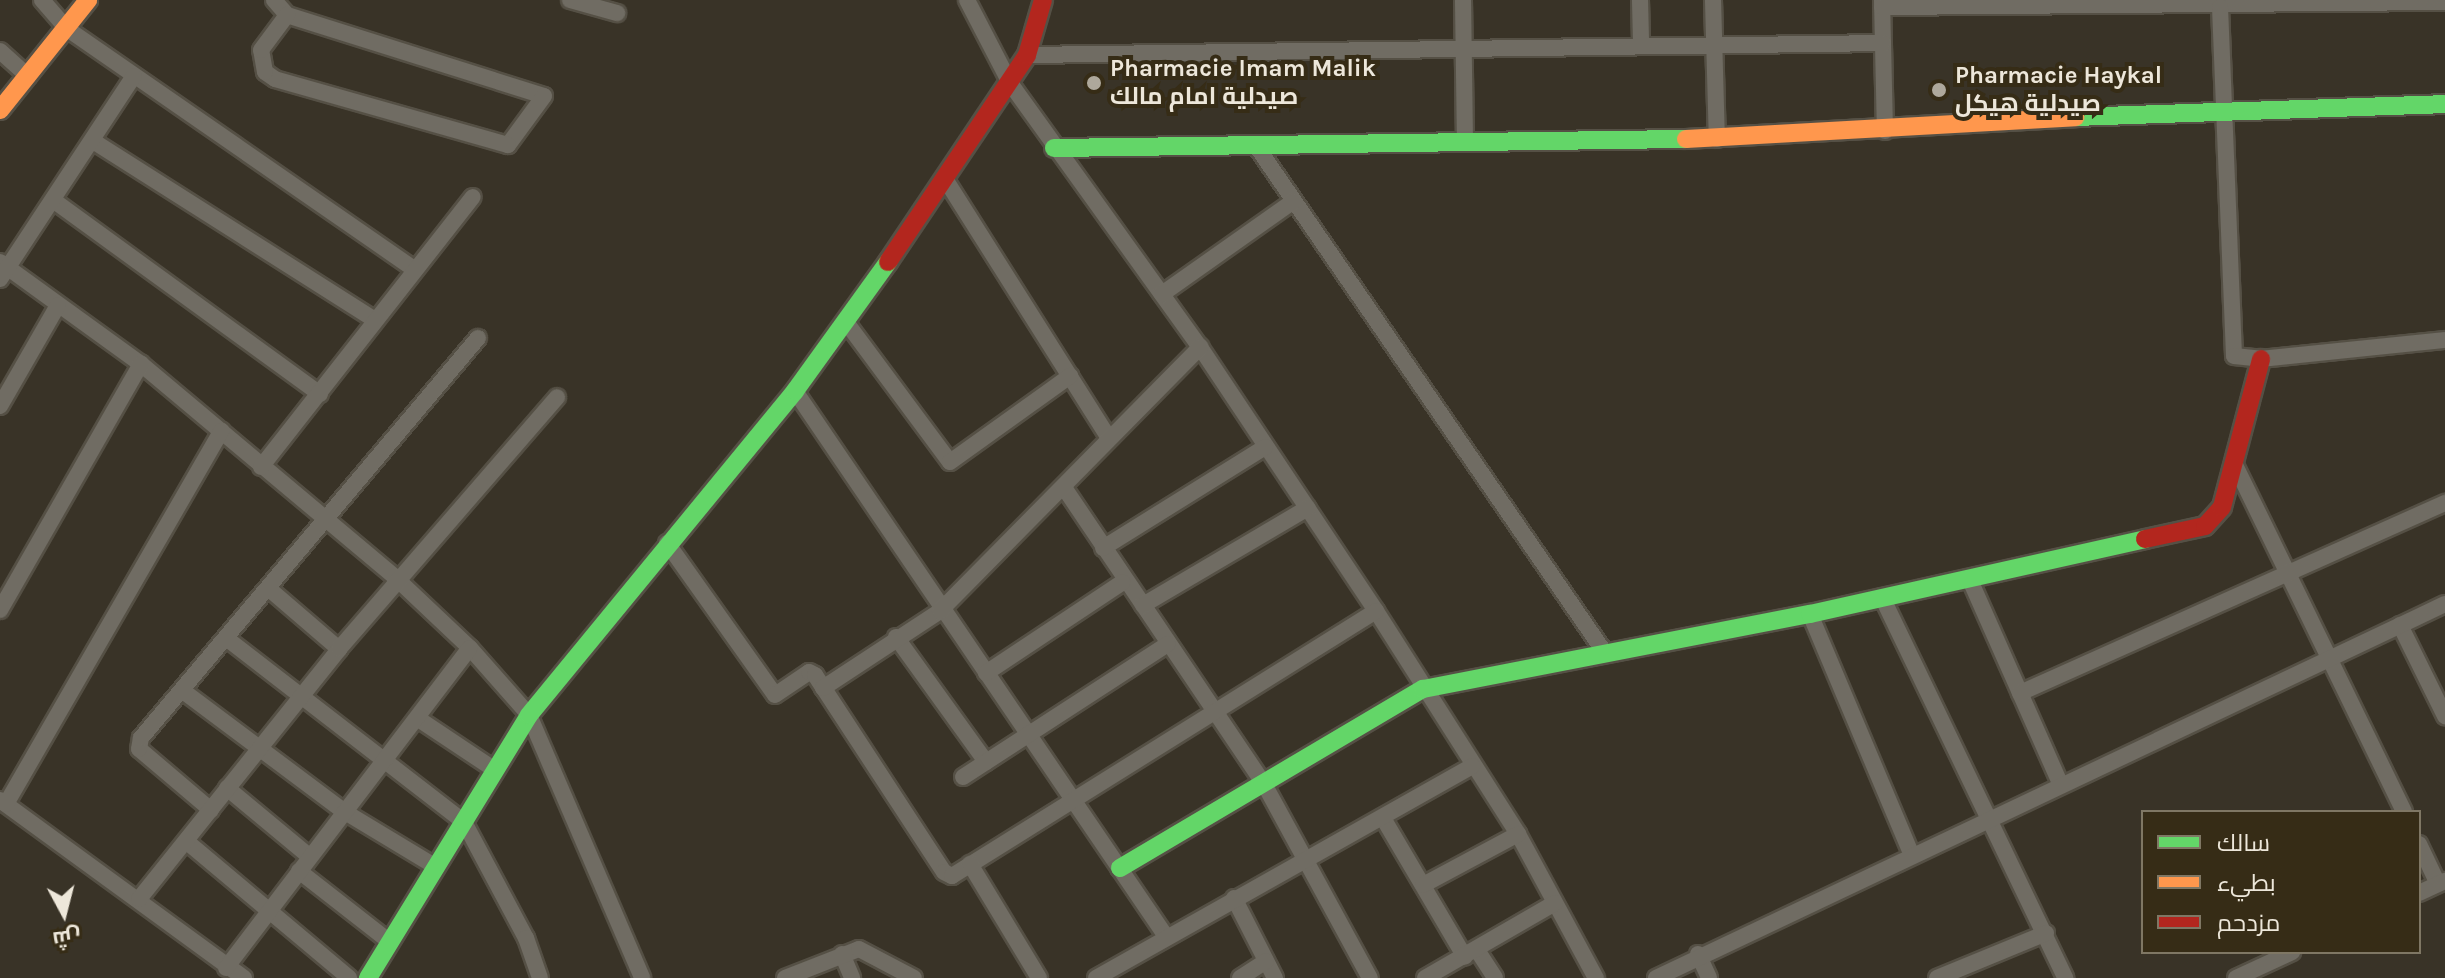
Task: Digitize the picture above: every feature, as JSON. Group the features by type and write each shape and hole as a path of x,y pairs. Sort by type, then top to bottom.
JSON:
{"street":[{"path":"42,0 66,28 414,269"},
{"path":"0,110 88,0"},
{"path":"274,0 287,15 541,92 544,96 517,139 508,145 275,79 265,72 261,50 287,15"},
{"path":"570,0 617,13"},
{"path":"967,0 1010,83 1200,347 1376,611 1518,834 1591,976"},
{"path":"368,978 529,715 667,543 795,391 947,182 1027,55 1043,0"},
{"path":"1463,0 1465,139"},
{"path":"1640,0 1641,42"},
{"path":"1713,0 1717,139"},
{"path":"1885,131 1882,3 2220,7 2330,2 2445,2"},
{"path":"2220,7 2234,356 2261,359 2445,340"},
{"path":"1027,55 1641,42 1883,43"},
{"path":"0,51 28,76"},
{"path":"134,76 53,200 2,270 141,364 324,521 398,580 470,648 529,715 642,978"},
{"path":"1054,148 1257,147 1465,139 1717,139 2222,109 2445,104"},
{"path":"93,141 374,319"},
{"path":"1257,147 1603,650"},
{"path":"947,182 1108,437"},
{"path":"261,467 320,394 374,319 473,197"},
{"path":"53,200 320,394"},
{"path":"1162,294 1294,201"},
{"path":"0,406 58,305"},
{"path":"846,322 950,462 1070,376"},
{"path":"211,810 139,749 141,738 478,338"},
{"path":"823,688 896,637 940,611 1065,489 1108,437 1200,347"},
{"path":"1120,868 1423,689 1603,650 1810,614 2205,526 2222,507 2261,359"},
{"path":"0,610 141,364"},
{"path":"795,391 940,611 986,673 1025,736 1075,801 1165,935"},
{"path":"139,899 339,649 557,397"},
{"path":"221,431 3,802 139,899 226,968 244,978"},
{"path":"1103,548 1265,447"},
{"path":"2234,463 2291,572 2403,810"},
{"path":"1065,489 1123,582 1143,605 1263,782 1370,978"},
{"path":"2020,693 2445,503"},
{"path":"1143,605 1308,508"},
{"path":"667,543 775,695 809,672 823,688 944,872 952,876 1217,714 1376,611"},
{"path":"1970,580 2061,785"},
{"path":"986,673 1123,582"},
{"path":"268,588 339,649"},
{"path":"1882,597 2065,978"},
{"path":"1656,978 1698,954 1912,855 1988,816 2061,785 2445,604"},
{"path":"1810,614 1912,855"},
{"path":"2400,625 2445,716"},
{"path":"896,637 986,762"},
{"path":"226,638 464,822 526,938 540,978"},
{"path":"963,777 1168,644"},
{"path":"226,968 470,648"},
{"path":"183,691 345,812 436,867"},
{"path":"417,718 495,770"},
{"path":"1096,978 1165,935 1383,818 1472,766"},
{"path":"227,788 310,857"},
{"path":"1383,818 1423,885 1471,954 1495,978"},
{"path":"1423,885 1518,834"},
{"path":"186,841 349,978"},
{"path":"2421,847 2442,883 2421,892"},
{"path":"970,864 1039,978"},
{"path":"299,871 390,942"},
{"path":"1234,898 1275,978"},
{"path":"1425,978 1555,903"},
{"path":"1937,978 2046,933"},
{"path":"786,978 859,949 908,976"},
{"path":"842,954 852,978"},
{"path":"1698,954 1709,978"},
{"path":"2236,978 2288,954"},
{"path":"1240,978 1266,961"}],"traffic: fast":[{"path":"2075,117 2445,104"},
{"path":"1054,148 1686,139"},
{"path":"368,978 529,715 795,391 888,262"},
{"path":"1120,868 1423,689 1810,614 2145,539"}],"traffic: slow":[{"path":"0,110 88,0"},
{"path":"1686,139 2075,117"}],"traffic: jam":[{"path":"888,262 1027,55 1043,0"},
{"path":"2145,539 2205,526 2222,507 2261,359"}],"place":[{"name":"Pharmacie Imam Malik صيدلية امام مالك","path":"1094,83"},
{"name":"Pharmacie Haykal صيدلية هيكل","path":"1939,90"}]}
